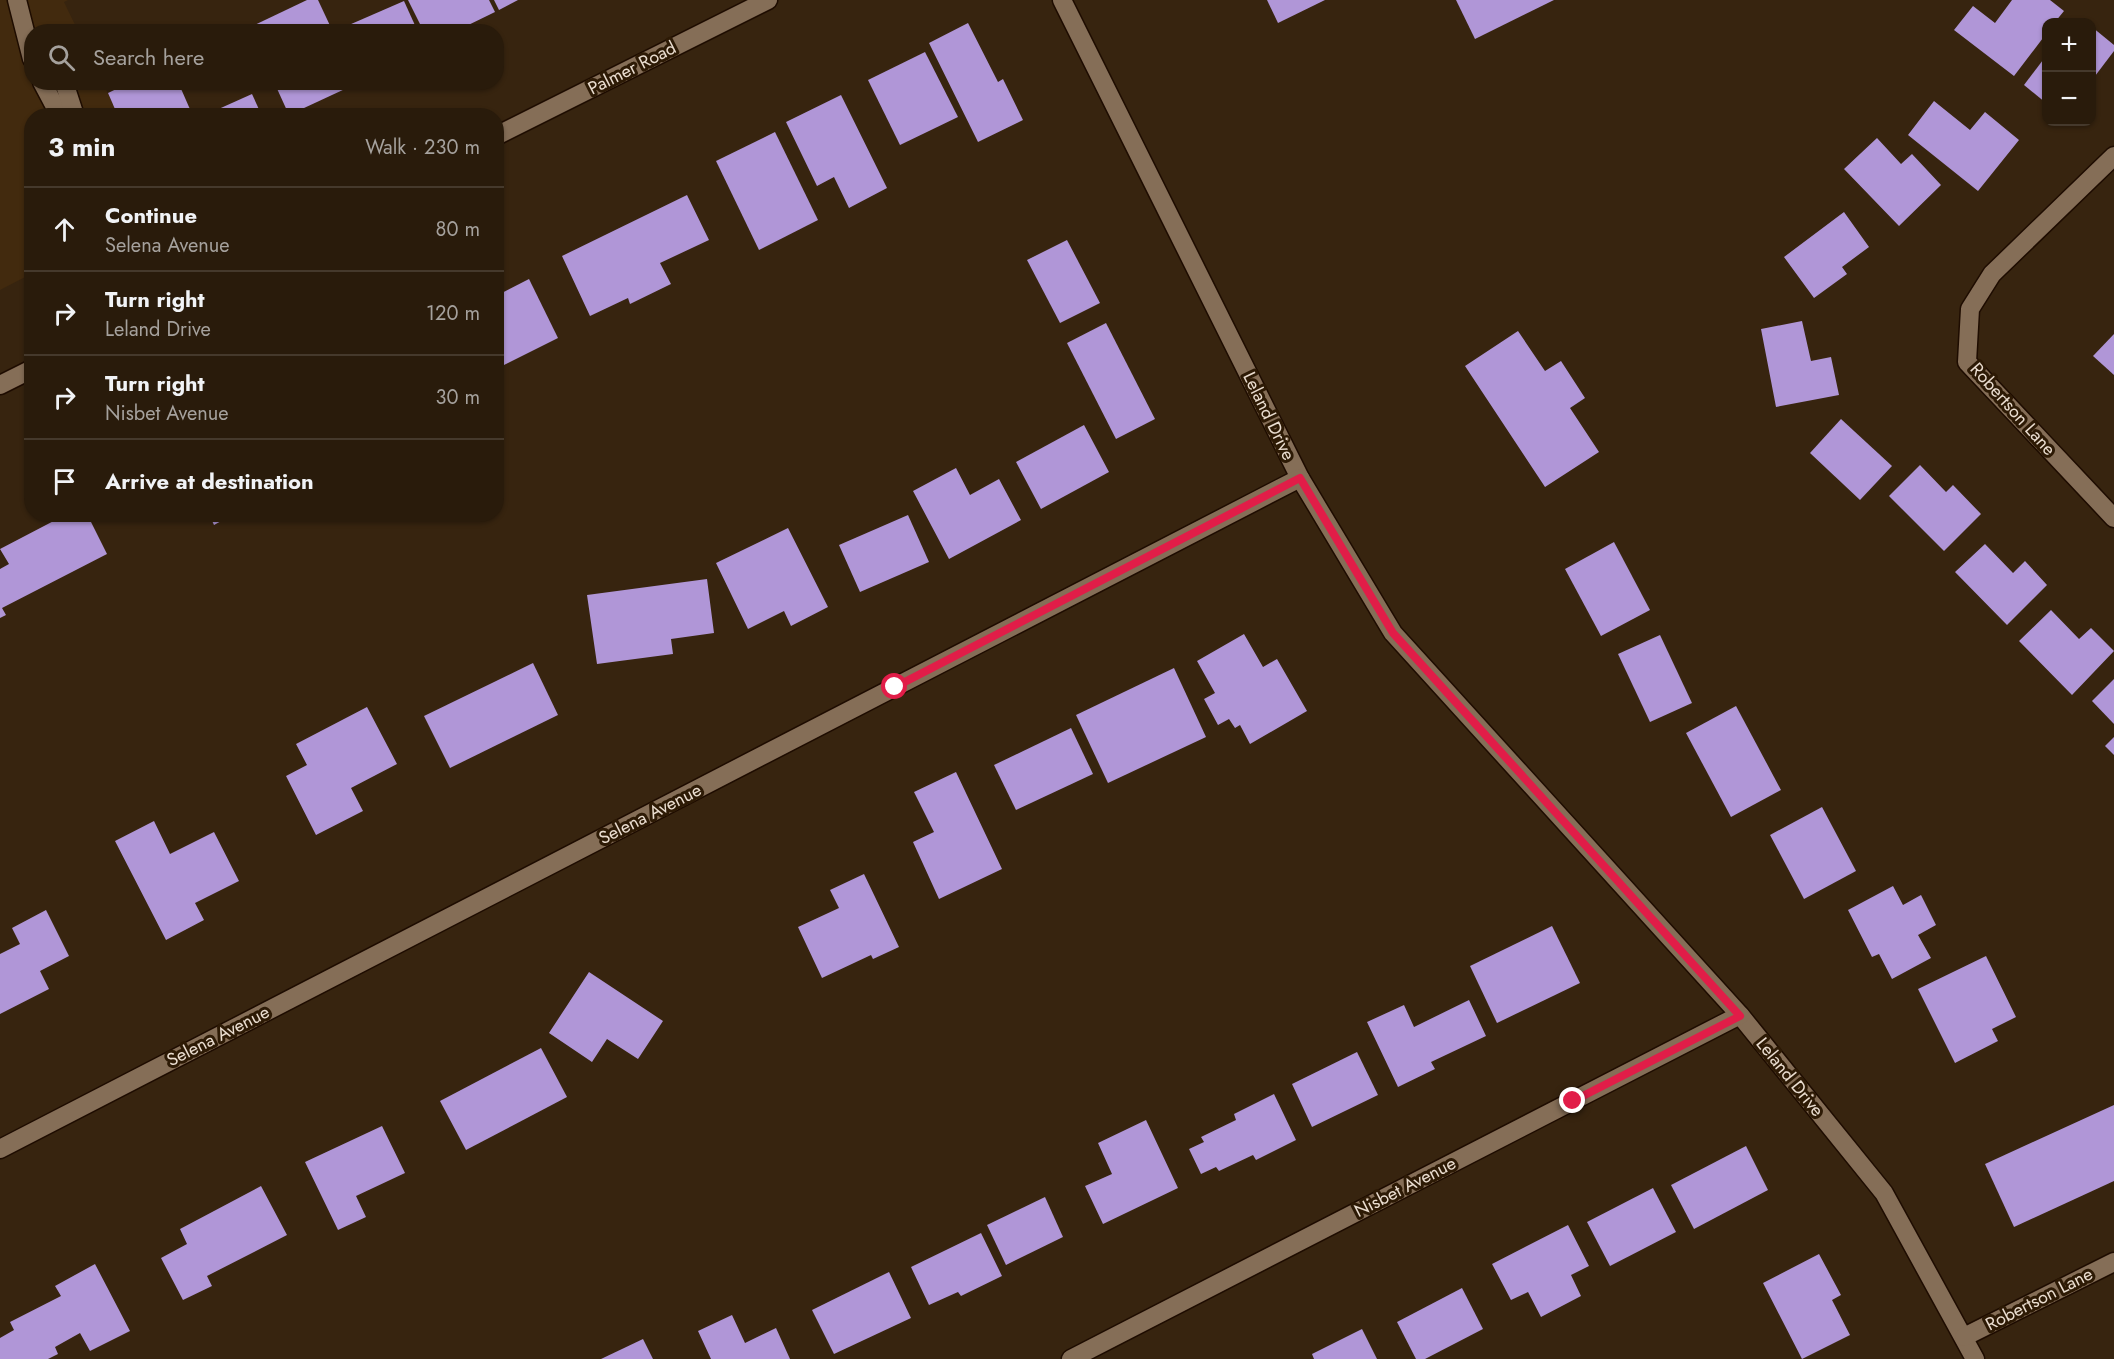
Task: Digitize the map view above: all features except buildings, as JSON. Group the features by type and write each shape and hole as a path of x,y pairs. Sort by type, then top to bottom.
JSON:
{"street":[{"path":"24,28 17,0 34,24"},
{"name":"Palmer Road","path":"504,132 768,0"},
{"name":"Leland Drive","path":"1062,0 1300,478 1393,633 1740,1016 1884,1193 1975,1359"},
{"path":"46,90 56,108"},
{"path":"67,90 72,108"},
{"name":"Robertson Lane","path":"2114,156 1992,274 1970,309 1967,362 2114,518"},
{"path":"0,385 24,373"},
{"name":"Selena Avenue","path":"0,1149 1300,478"},
{"name":"Nisbet Avenue","path":"1071,1359 1740,1016"},
{"name":"Robertson Lane","path":"1964,1337 2114,1262"}],"shaded area":[{"path":"0,0 68,0 64,2 75,24 24,24 24,90 106,90 115,108 24,108 24,278 0,290"}],"route":[{"path":"895,687 1300,478 1393,633 1740,1016 1573,1101"}]}
